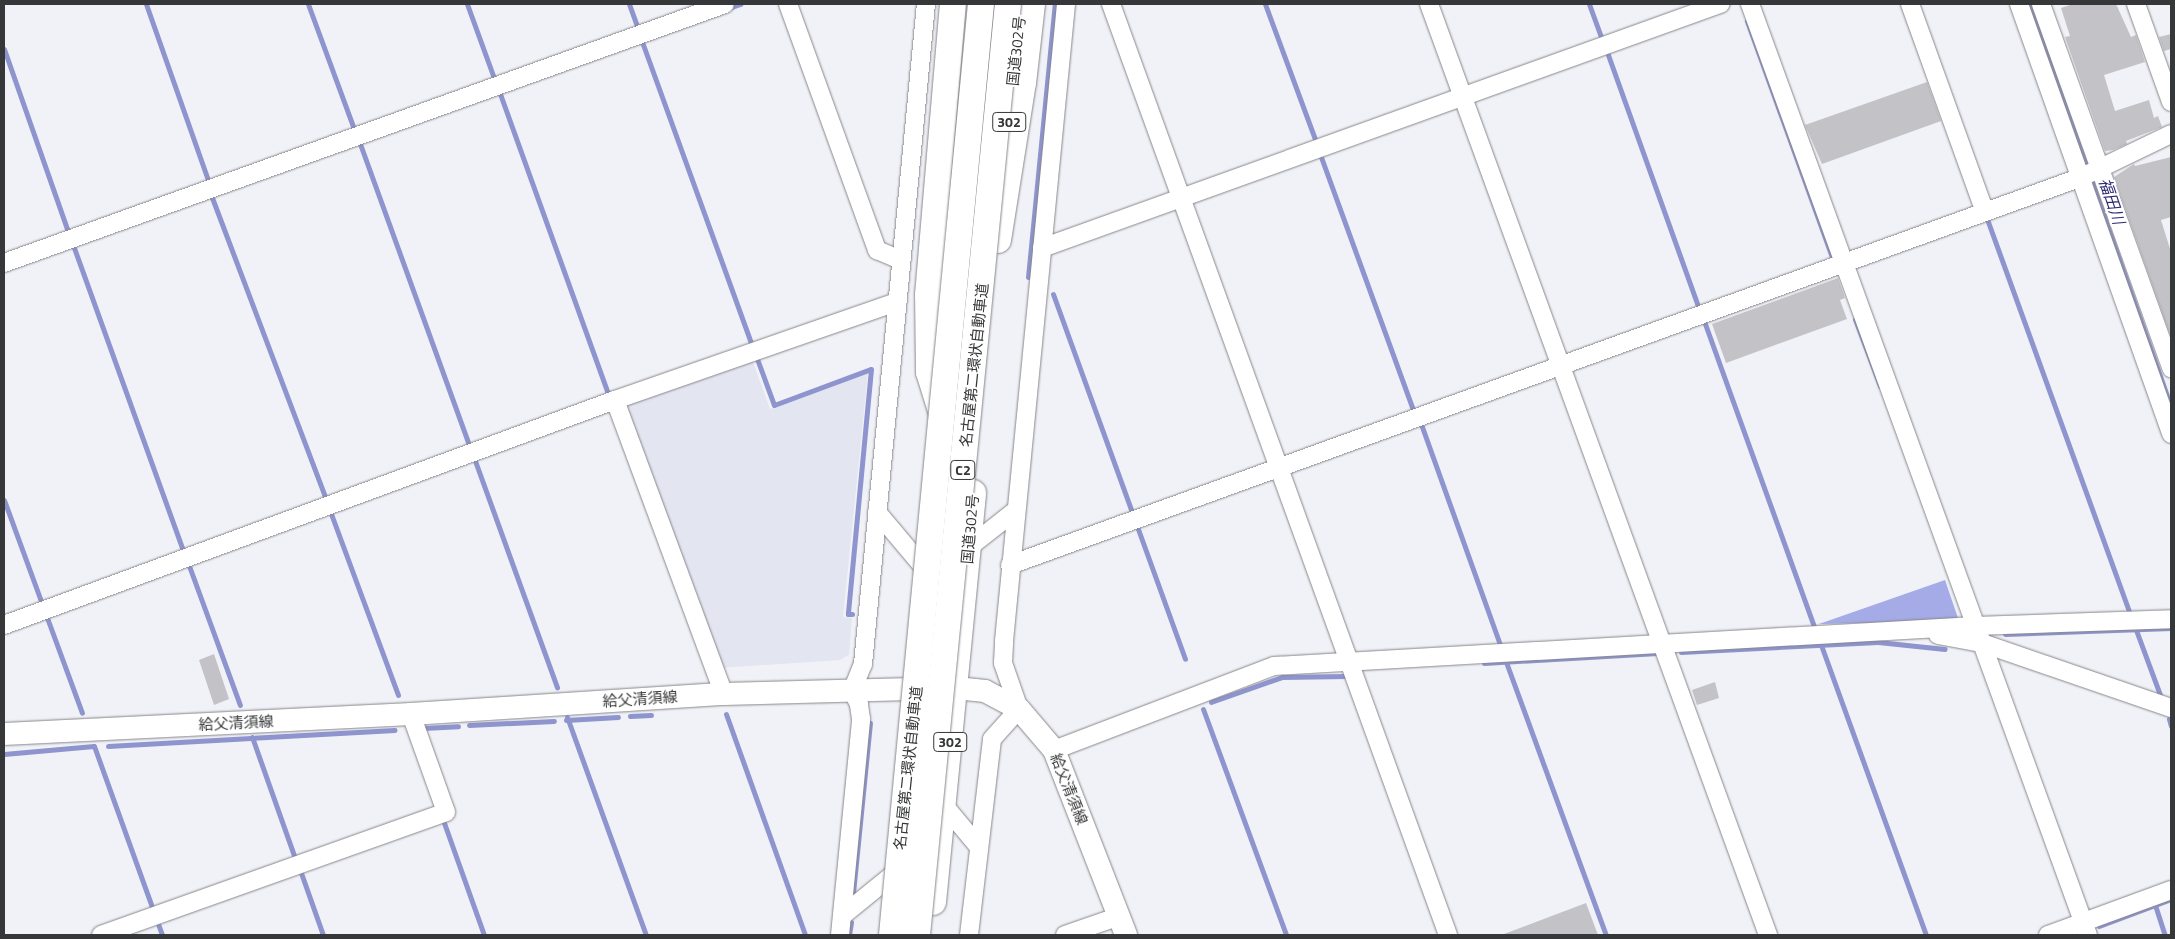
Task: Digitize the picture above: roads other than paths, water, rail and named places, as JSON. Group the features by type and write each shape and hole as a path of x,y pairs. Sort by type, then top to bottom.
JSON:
{"highway":[{"path":"953,4 928,295 927,354 938,407 973,486"},
{"name":"名古屋第二環状自動車道","path":"892,935 982,4"},
{"name":"名古屋第二環状自動車道","path":"917,935 1008,4"},
{"name":"国道302号","path":"930,935 956,688 973,486 1021,4"},
{"path":"998,240 1024,83 1032,4"}],"main road":[{"name":"給父清須線","path":"4,734 410,714 724,694 956,688 985,691 1019,709 1054,750 1123,926"}],"street":[{"path":"4,263 725,4"},
{"path":"788,4 877,250 901,260"},
{"path":"840,935 861,719 860,704 852,691 862,664 926,4"},
{"path":"969,935 992,739 1019,709 1003,663 1015,511 1066,4"},
{"path":"1111,4 1448,935"},
{"path":"1429,4 1768,935"},
{"path":"1042,248 1720,4"},
{"path":"1750,4 2085,929"},
{"path":"1910,4 1985,212"},
{"path":"2019,4 2171,368"},
{"path":"2041,4 2090,173 2166,402 2171,434"},
{"path":"2136,4 2171,102"},
{"path":"1010,565 1985,212 2090,173 2171,134"},
{"path":"4,625 615,400 897,302"},
{"path":"615,400 724,694"},
{"path":"968,548 1015,511"},
{"path":"877,512 962,613"},
{"path":"1054,750 1274,666 1348,659 1663,645 1975,626 2171,619"},
{"path":"1914,630 1982,643 2171,708"},
{"path":"101,935 446,812 410,714"},
{"path":"943,804 978,846"},
{"path":"842,916 940,836"},
{"path":"2048,935 2085,929 2171,890"},
{"path":"1064,935 1123,926"}],"waterway":[{"path":"146,4 209,183"},
{"path":"308,4 354,129"},
{"path":"467,4 494,78"},
{"path":"629,4 637,26"},
{"path":"728,8 740,4"},
{"path":"1028,277 1055,4"},
{"path":"1265,4 1316,142"},
{"path":"1589,4 1602,39"},
{"name":"福田川","path":"2029,4 2171,407"},
{"path":"1747,21 1833,260"},
{"path":"641,39 752,345"},
{"path":"4,49 69,235"},
{"path":"1607,52 1699,309"},
{"path":"499,91 608,394"},
{"path":"359,141 470,448"},
{"path":"1321,157 1414,413"},
{"path":"211,195 326,500"},
{"path":"1987,219 2130,613"},
{"path":"73,245 184,553"},
{"path":"1053,294 1133,515"},
{"path":"1855,319 1880,386"},
{"path":"1704,321 1814,626"},
{"path":"756,356 774,405 871,369 848,614 852,614"},
{"path":"1421,424 1500,645"},
{"path":"474,458 557,687"},
{"path":"4,500 42,604"},
{"path":"330,511 398,695"},
{"path":"1138,529 1185,659"},
{"path":"188,563 240,705"},
{"path":"46,615 82,713"},
{"path":"2005,634 2171,628"},
{"path":"2136,630 2160,695"},
{"path":"1681,652 1878,642 1945,649"},
{"path":"1821,645 1926,935"},
{"path":"1484,663 1658,653 1660,657"},
{"path":"1506,662 1606,935"},
{"path":"1211,702 1282,677 1347,676"},
{"path":"1203,709 1286,935"},
{"path":"726,714 805,935"},
{"path":"630,716 651,715"},
{"path":"567,717 646,935"},
{"path":"566,720 618,717"},
{"path":"2169,719 2171,726"},
{"path":"469,725 554,721"},
{"path":"853,893 870,723"},
{"path":"423,728 458,726"},
{"path":"108,746 395,730"},
{"path":"252,737 296,861"},
{"path":"4,754 94,746 153,910"},
{"path":"443,820 484,935"},
{"path":"300,870 323,935"},
{"path":"2099,926 2171,899"},
{"path":"2155,905 2165,935"},
{"path":"157,921 162,935"},
{"path":"849,935 851,922"}]}
